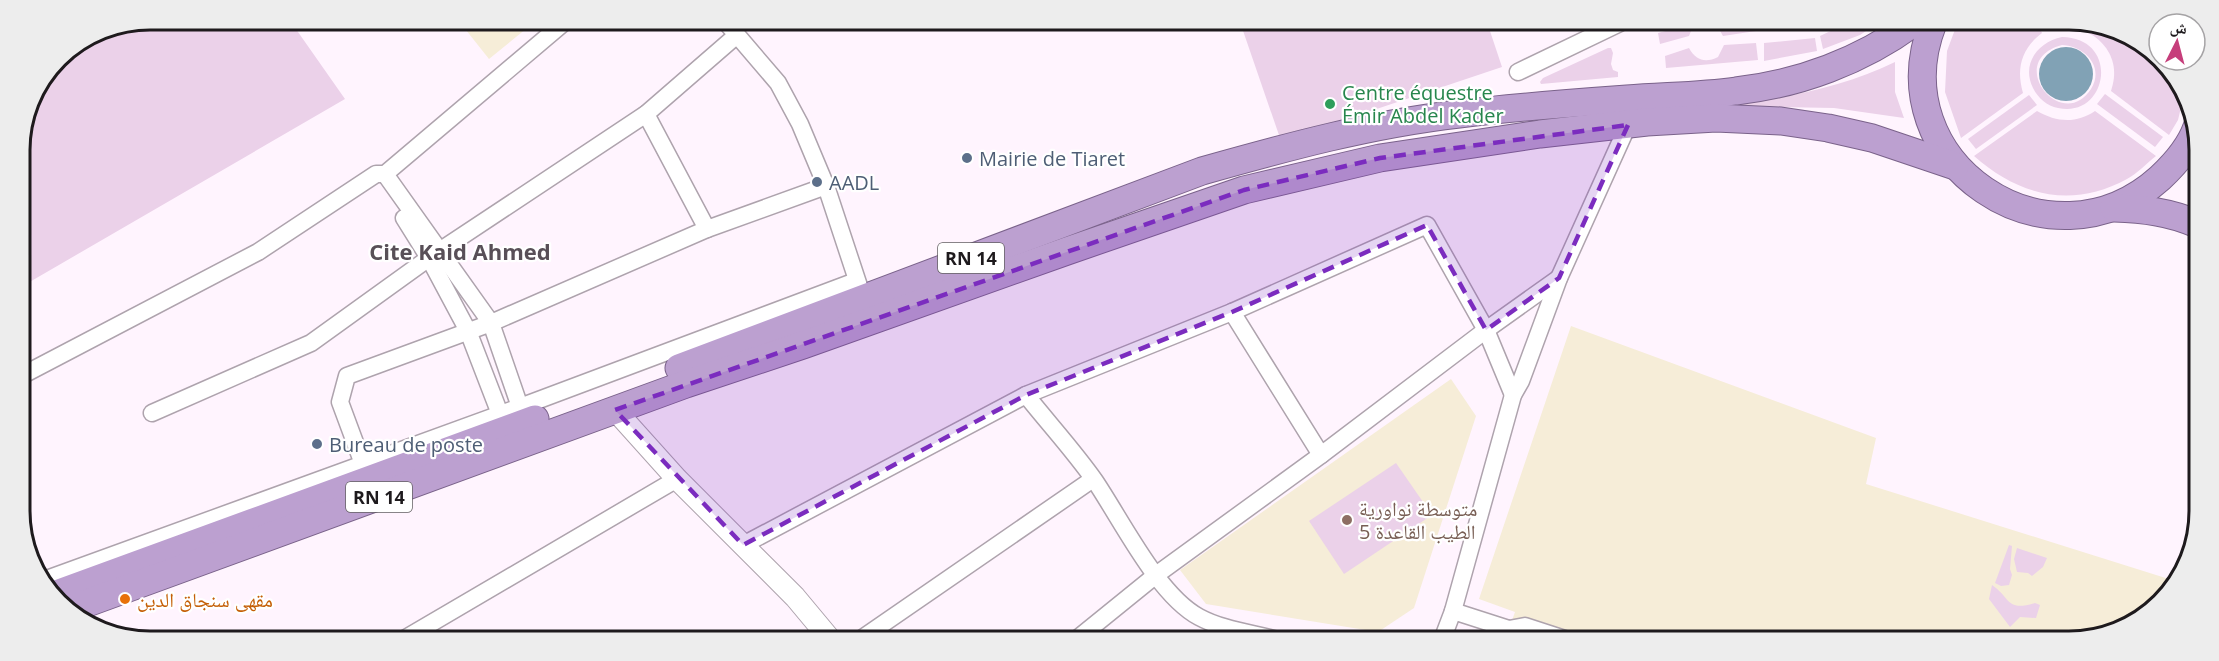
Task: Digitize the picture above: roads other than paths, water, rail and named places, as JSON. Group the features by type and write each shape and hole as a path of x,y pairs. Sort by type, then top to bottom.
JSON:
{"highway":[{"name":"RN 14","path":"62,592 689,364 860,290 1202,171 1327,136 1379,126 1498,110 1737,91 1802,78 1844,63 1901,30"},
{"path":"1930,30 1925,44 1922,87 1932,129 1955,166 1980,189 2010,206 2044,215 2079,216 2113,208 2146,191 2173,166 2189,144"},
{"name":"RN 14","path":"78,607 615,410 1244,190 1380,158 1540,134 1647,122 1716,118 1828,128 1872,138 1955,166"},
{"path":"2113,208 2146,209 2189,220"}],"street":[{"path":"30,371 258,252 380,174 555,30"},
{"path":"50,578 500,414 860,290 826,186 800,124 778,83 733,30"},
{"path":"1518,72 1605,30"},
{"path":"152,412 310,343 435,254 646,114 737,35"},
{"path":"646,114 707,229"},
{"path":"1445,631 1514,395 1558,278 1628,125"},
{"path":"380,174 435,254 490,322 520,407"},
{"path":"363,464 340,402 347,376 468,331 707,229 826,186"},
{"path":"742,545 1026,395 1232,312 1427,225 1486,330 1514,395"},
{"path":"435,254 500,414"},
{"path":"1087,631 1156,575 1558,278"},
{"path":"1232,312 1321,455"},
{"path":"1026,395 1093,479 1156,575 1180,604 1199,617 1243,631"},
{"path":"615,410 678,479 795,597 823,631"},
{"path":"418,631 678,479"},
{"path":"873,631 1093,479"},
{"path":"1453,611 1509,629 1525,626 1540,631"}],"water":[{"path":"2066,47 2076,49 2085,55 2091,64 2093,74 2091,84 2085,93 2076,99 2066,101 2056,99 2047,93 2041,84 2039,74 2041,64 2047,55 2056,49"}],"place":[{"name":"Centre équestre Émir Abdel Kader","path":"1330,104"},
{"name":"Mairie de Tiaret","path":"967,158"},
{"name":"AADL","path":"817,182"},
{"name":"Bureau de poste","path":"317,444"},
{"name":"متوسطة نواورية الطيب القاعدة 5","path":"1347,520"},
{"name":"مقهى سنجاق الدين","path":"125,599"}],"district":[{"name":"Cite Kaid Ahmed","path":"460,251"}]}
